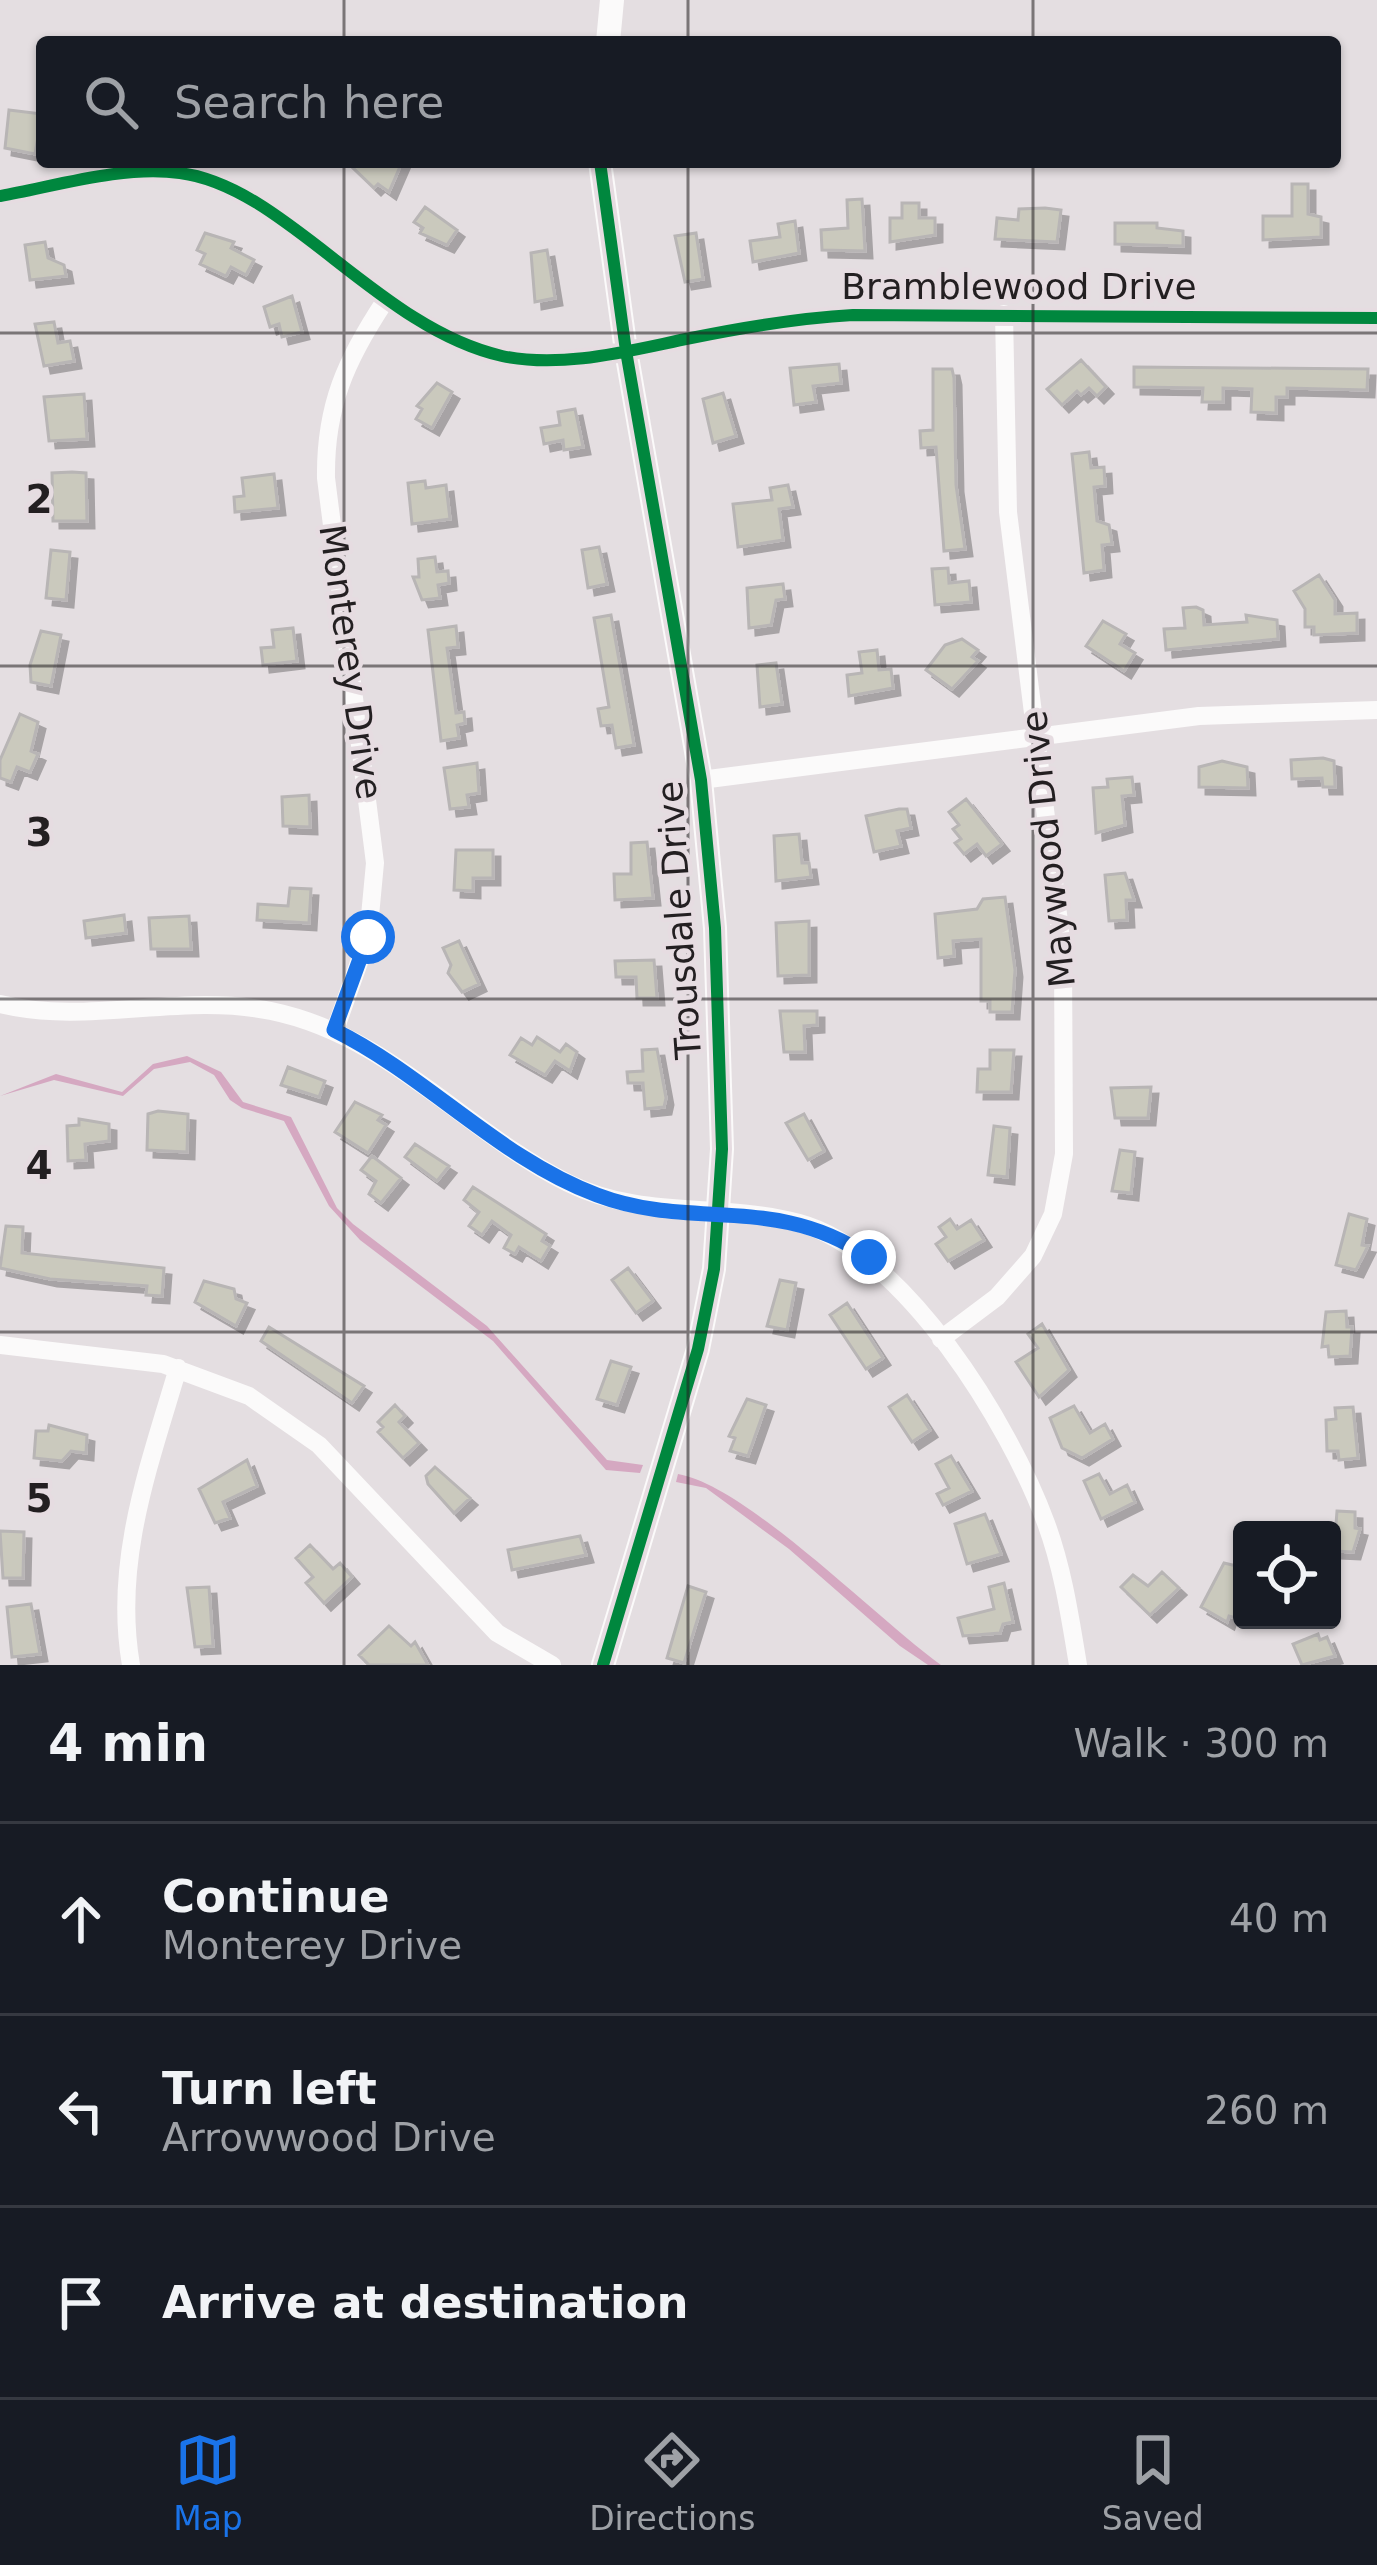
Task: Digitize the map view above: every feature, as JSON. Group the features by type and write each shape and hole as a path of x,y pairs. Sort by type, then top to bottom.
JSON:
{"street":[{"path":"608,36 611,0"},
{"name":"Trousdale Drive","path":"601,168 626,351 701,780 716,928 720,1213 698,1349 603,1665"},
{"name":"Bramblewood Drive","path":"0,196 148,173 202,178 267,213 437,334 499,355 561,359 813,317 1377,318"},
{"name":"Monterey Drive","path":"334,1030 368,937 375,863 326,478 326,433 344,367 385,301"},
{"name":"Maywood Drive","path":"941,1339 997,1297 1026,1265 1053,1214 1060,1183 1063,954 1008,512 1004,314"},
{"path":"701,780 1199,716 1377,710"},
{"path":"0,1004 77,1013 229,1005 284,1014 334,1030 391,1061 539,1167 578,1188 625,1204 797,1222 854,1247 901,1287 941,1339 1044,1516 1060,1566 1078,1665"},
{"path":"0,1345 178,1368 249,1396 309,1437 497,1634 552,1665"},
{"path":"131,1665 124,1612 130,1538 178,1368"}],"shaded area":[{"path":"187,1056 221,1072 243,1102 291,1117 337,1208 487,1326 607,1460 643,1465 640,1473 606,1470 493,1341 360,1240 329,1206 284,1121 242,1108 230,1100 214,1075 190,1062 154,1069 123,1096 54,1080 0,1096 56,1074 122,1092 153,1064"},
{"path":"678,1474 739,1502 775,1528 941,1665 928,1665 900,1646 789,1549 706,1488 676,1482"}],"building":[{"path":"9,110 36,113 35,154 5,148"},
{"path":"353,168 399,168 389,192 378,184 374,188"},
{"path":"1292,184 1308,184 1308,214 1321,217 1321,237 1263,240 1263,216 1292,216"},
{"path":"862,199 865,251 822,250 821,230 848,228 847,200"},
{"path":"902,203 919,203 919,218 935,218 935,235 890,242 890,218 902,218"},
{"path":"425,207 457,230 447,245 420,233 423,228 414,222"},
{"path":"1019,209 1061,210 1057,242 995,239 997,218 1018,220"},
{"path":"795,221 799,253 753,262 750,241 780,237 778,224"},
{"path":"1115,223 1157,223 1157,228 1183,231 1183,246 1115,244"},
{"path":"205,233 234,242 231,248 254,260 246,275 231,267 226,276 200,264 205,254 197,250"},
{"path":"696,233 703,279 685,282 675,236"},
{"path":"45,242 48,258 64,265 66,276 30,280 25,245"},
{"path":"547,250 555,298 535,302 531,253"},
{"path":"292,296 302,332 282,337 279,324 270,327 264,307"},
{"path":"54,322 58,343 70,341 74,361 44,366 35,324"},
{"path":"1081,360 1106,387 1097,396 1089,388 1081,395 1077,391 1062,405 1047,389"},
{"path":"839,364 841,383 813,386 816,402 794,405 790,368"},
{"path":"1134,367 1368,369 1367,390 1287,388 1287,397 1276,397 1276,413 1251,412 1252,389 1223,388 1223,402 1202,402 1203,388 1134,387"},
{"path":"933,369 952,369 954,378 956,485 965,549 944,551 936,447 921,448 920,431 933,430"},
{"path":"437,383 452,392 432,428 416,419 422,409 417,406"},
{"path":"723,393 736,436 713,443 703,399"},
{"path":"84,394 87,439 49,441 44,397"},
{"path":"575,409 583,447 564,450 563,440 544,444 541,428 560,425 558,412"},
{"path":"1089,452 1091,468 1104,467 1105,486 1094,487 1097,521 1109,525 1112,544 1102,545 1104,570 1084,573 1072,454"},
{"path":"52,473 86,473 87,521 53,521"},
{"path":"274,474 278,508 235,512 234,497 244,496 242,478"},
{"path":"425,481 426,488 446,485 450,519 412,524 408,483"},
{"path":"788,485 793,507 779,509 783,540 738,547 733,504 772,500 770,488"},
{"path":"599,547 607,584 588,588 582,550"},
{"path":"51,550 70,552 66,600 46,598"},
{"path":"435,557 437,572 448,571 449,583 438,585 440,598 422,600 413,577 419,577 418,559"},
{"path":"948,568 949,583 969,581 971,602 935,605 932,569"},
{"path":"1319,575 1335,600 1335,614 1357,613 1357,633 1314,635 1314,627 1305,627 1305,609 1294,591"},
{"path":"783,584 785,599 776,600 771,625 749,628 747,588"},
{"path":"1183,608 1203,610 1204,625 1247,622 1246,615 1277,620 1278,639 1166,650 1164,629 1185,628"},
{"path":"611,615 634,745 616,748 612,725 601,726 598,709 609,707 594,618"},
{"path":"1103,621 1126,634 1120,644 1135,653 1124,671 1086,646"},
{"path":"456,626 458,647 447,648 456,713 464,712 465,723 457,725 459,738 441,741 428,630"},
{"path":"293,628 297,661 263,665 261,648 274,647 272,630"},
{"path":"41,631 61,635 51,686 31,682 30,665"},
{"path":"962,639 978,650 972,657 978,661 952,689 926,670 945,645"},
{"path":"877,650 879,670 891,669 893,688 849,696 847,675 862,673 859,652"},
{"path":"776,663 782,704 760,707 757,665"},
{"path":"20,714 38,722 31,751 38,754 30,772 17,767 11,782 0,778 0,760"},
{"path":"1291,760 1334,761 1335,787 1323,787 1322,778 1292,779"},
{"path":"1222,761 1247,767 1248,788 1199,787 1199,767"},
{"path":"477,763 479,793 467,795 469,807 450,809 444,768"},
{"path":"1132,777 1134,795 1122,796 1125,825 1096,833 1093,788 1108,787 1107,779"},
{"path":"309,795 310,827 283,826 282,797"},
{"path":"966,799 1002,844 986,856 977,844 964,854 955,843 961,839 953,829 959,825 949,812"},
{"path":"907,809 911,828 897,831 901,846 874,852 866,816"},
{"path":"799,834 802,863 809,863 811,877 776,881 774,836"},
{"path":"647,842 653,898 615,900 614,874 631,874 631,843"},
{"path":"456,850 493,850 493,878 473,878 473,891 454,890"},
{"path":"1125,873 1134,900 1126,900 1127,920 1109,921 1105,875"},
{"path":"290,888 311,889 309,923 257,920 258,904 288,906"},
{"path":"1005,897 1015,970 1012,1012 990,1012 990,1001 981,1001 981,939 953,941 954,956 938,958 935,914 977,909 983,899"},
{"path":"124,915 126,933 86,938 84,921"},
{"path":"189,916 191,949 151,949 149,918"},
{"path":"809,921 809,975 778,976 776,923"},
{"path":"459,941 479,984 462,992 448,973 451,965 443,948"},
{"path":"654,960 657,998 637,998 636,977 616,977 615,961"},
{"path":"780,1011 817,1011 817,1025 804,1026 805,1052 784,1052"},
{"path":"537,1037 560,1052 566,1044 577,1052 570,1071 555,1061 545,1075 510,1055 521,1038 532,1045"},
{"path":"657,1049 666,1098 664,1107 645,1109 643,1083 628,1083 627,1072 643,1071 642,1050"},
{"path":"990,1050 1014,1050 1011,1092 977,1092 978,1069 990,1069"},
{"path":"288,1067 325,1081 319,1097 281,1085"},
{"path":"1151,1087 1148,1118 1115,1118 1111,1088"},
{"path":"355,1102 382,1115 378,1120 386,1125 368,1153 335,1132"},
{"path":"148,1114 188,1114 187,1152 147,1150"},
{"path":"804,1114 824,1151 808,1160 786,1123"},
{"path":"79,1119 109,1124 109,1141 85,1144 86,1160 68,1161 67,1126 79,1125"},
{"path":"994,1126 1010,1128 1007,1177 988,1175"},
{"path":"415,1144 449,1166 437,1181 405,1157"},
{"path":"1120,1150 1135,1152 1131,1193 1112,1191"},
{"path":"372,1156 401,1178 381,1203 369,1194 376,1181 361,1170"},
{"path":"473,1187 546,1234 542,1241 550,1246 541,1261 519,1247 515,1254 504,1248 511,1235 492,1221 482,1235 469,1226 479,1212 464,1200"},
{"path":"1349,1214 1367,1219 1362,1245 1368,1246 1356,1270 1336,1265"},
{"path":"950,1219 957,1229 971,1220 984,1240 948,1261 936,1244 946,1237 939,1227"},
{"path":"6,1226 23,1227 22,1253 164,1268 162,1296 146,1295 147,1286 50,1279 0,1268"},
{"path":"628,1268 653,1301 636,1313 612,1280"},
{"path":"780,1280 796,1283 787,1330 767,1326"},
{"path":"204,1281 234,1289 236,1299 247,1303 236,1326 195,1302"},
{"path":"847,1303 883,1358 866,1369 830,1315"},
{"path":"1346,1311 1347,1327 1352,1327 1350,1356 1329,1357 1328,1346 1322,1347 1326,1312"},
{"path":"1042,1324 1069,1370 1039,1397 1016,1362 1038,1348 1028,1334"},
{"path":"269,1327 364,1386 352,1403 261,1341"},
{"path":"611,1361 631,1367 617,1405 597,1399"},
{"path":"907,1395 930,1430 912,1442 889,1407"},
{"path":"747,1399 766,1405 748,1456 730,1451 735,1438 729,1436"},
{"path":"395,1405 405,1416 399,1422 419,1443 403,1458 378,1432 383,1427 378,1422"},
{"path":"1074,1406 1090,1433 1105,1424 1113,1439 1082,1458 1062,1448 1050,1418"},
{"path":"1353,1407 1358,1458 1339,1460 1338,1451 1327,1451 1326,1420 1336,1419 1335,1408"},
{"path":"49,1425 87,1435 86,1453 71,1451 62,1461 34,1458 36,1431 48,1431"},
{"path":"951,1456 972,1491 943,1505 937,1494 949,1488 936,1464"},
{"path":"247,1460 257,1486 223,1502 230,1518 215,1523 199,1489"},
{"path":"435,1467 470,1498 454,1513 428,1484 426,1476"},
{"path":"1099,1474 1110,1494 1127,1485 1135,1502 1101,1519 1084,1481"},
{"path":"1337,1511 1355,1512 1355,1528 1360,1529 1353,1552 1341,1551 1341,1521 1336,1521"},
{"path":"985,1514 1001,1554 967,1564 955,1524"},
{"path":"0,1531 24,1532 23,1578 3,1578"},
{"path":"580,1536 586,1555 512,1570 508,1550"},
{"path":"310,1545 333,1569 340,1563 352,1577 324,1603 306,1583 313,1577 296,1558"},
{"path":"1224,1563 1233,1565 1233,1617 1227,1622 1201,1607"},
{"path":"1162,1572 1179,1588 1150,1615 1121,1587 1133,1575 1148,1586"},
{"path":"1004,1583 1013,1622 1003,1624 1000,1633 963,1636 958,1618 994,1609 989,1587"},
{"path":"688,1586 706,1592 684,1663 667,1658"},
{"path":"209,1587 213,1646 195,1647 187,1588"},
{"path":"31,1604 40,1654 12,1657 7,1607"},
{"path":"389,1626 411,1646 415,1642 428,1665 369,1665 359,1655"},
{"path":"1318,1634 1320,1640 1327,1637 1335,1656 1302,1665 1293,1644"}],"cycle path":[{"path":"601,168 626,351 701,780 715,928 722,1149 714,1269 698,1349 603,1665"},
{"path":"0,196 136,172 180,173 219,183 295,229 414,317 457,341 525,359 597,356 752,327 853,315 1377,318"}],"route":[{"path":"368,937 334,1030 391,1061 539,1167 578,1188 625,1204 797,1222 869,1257"}]}
